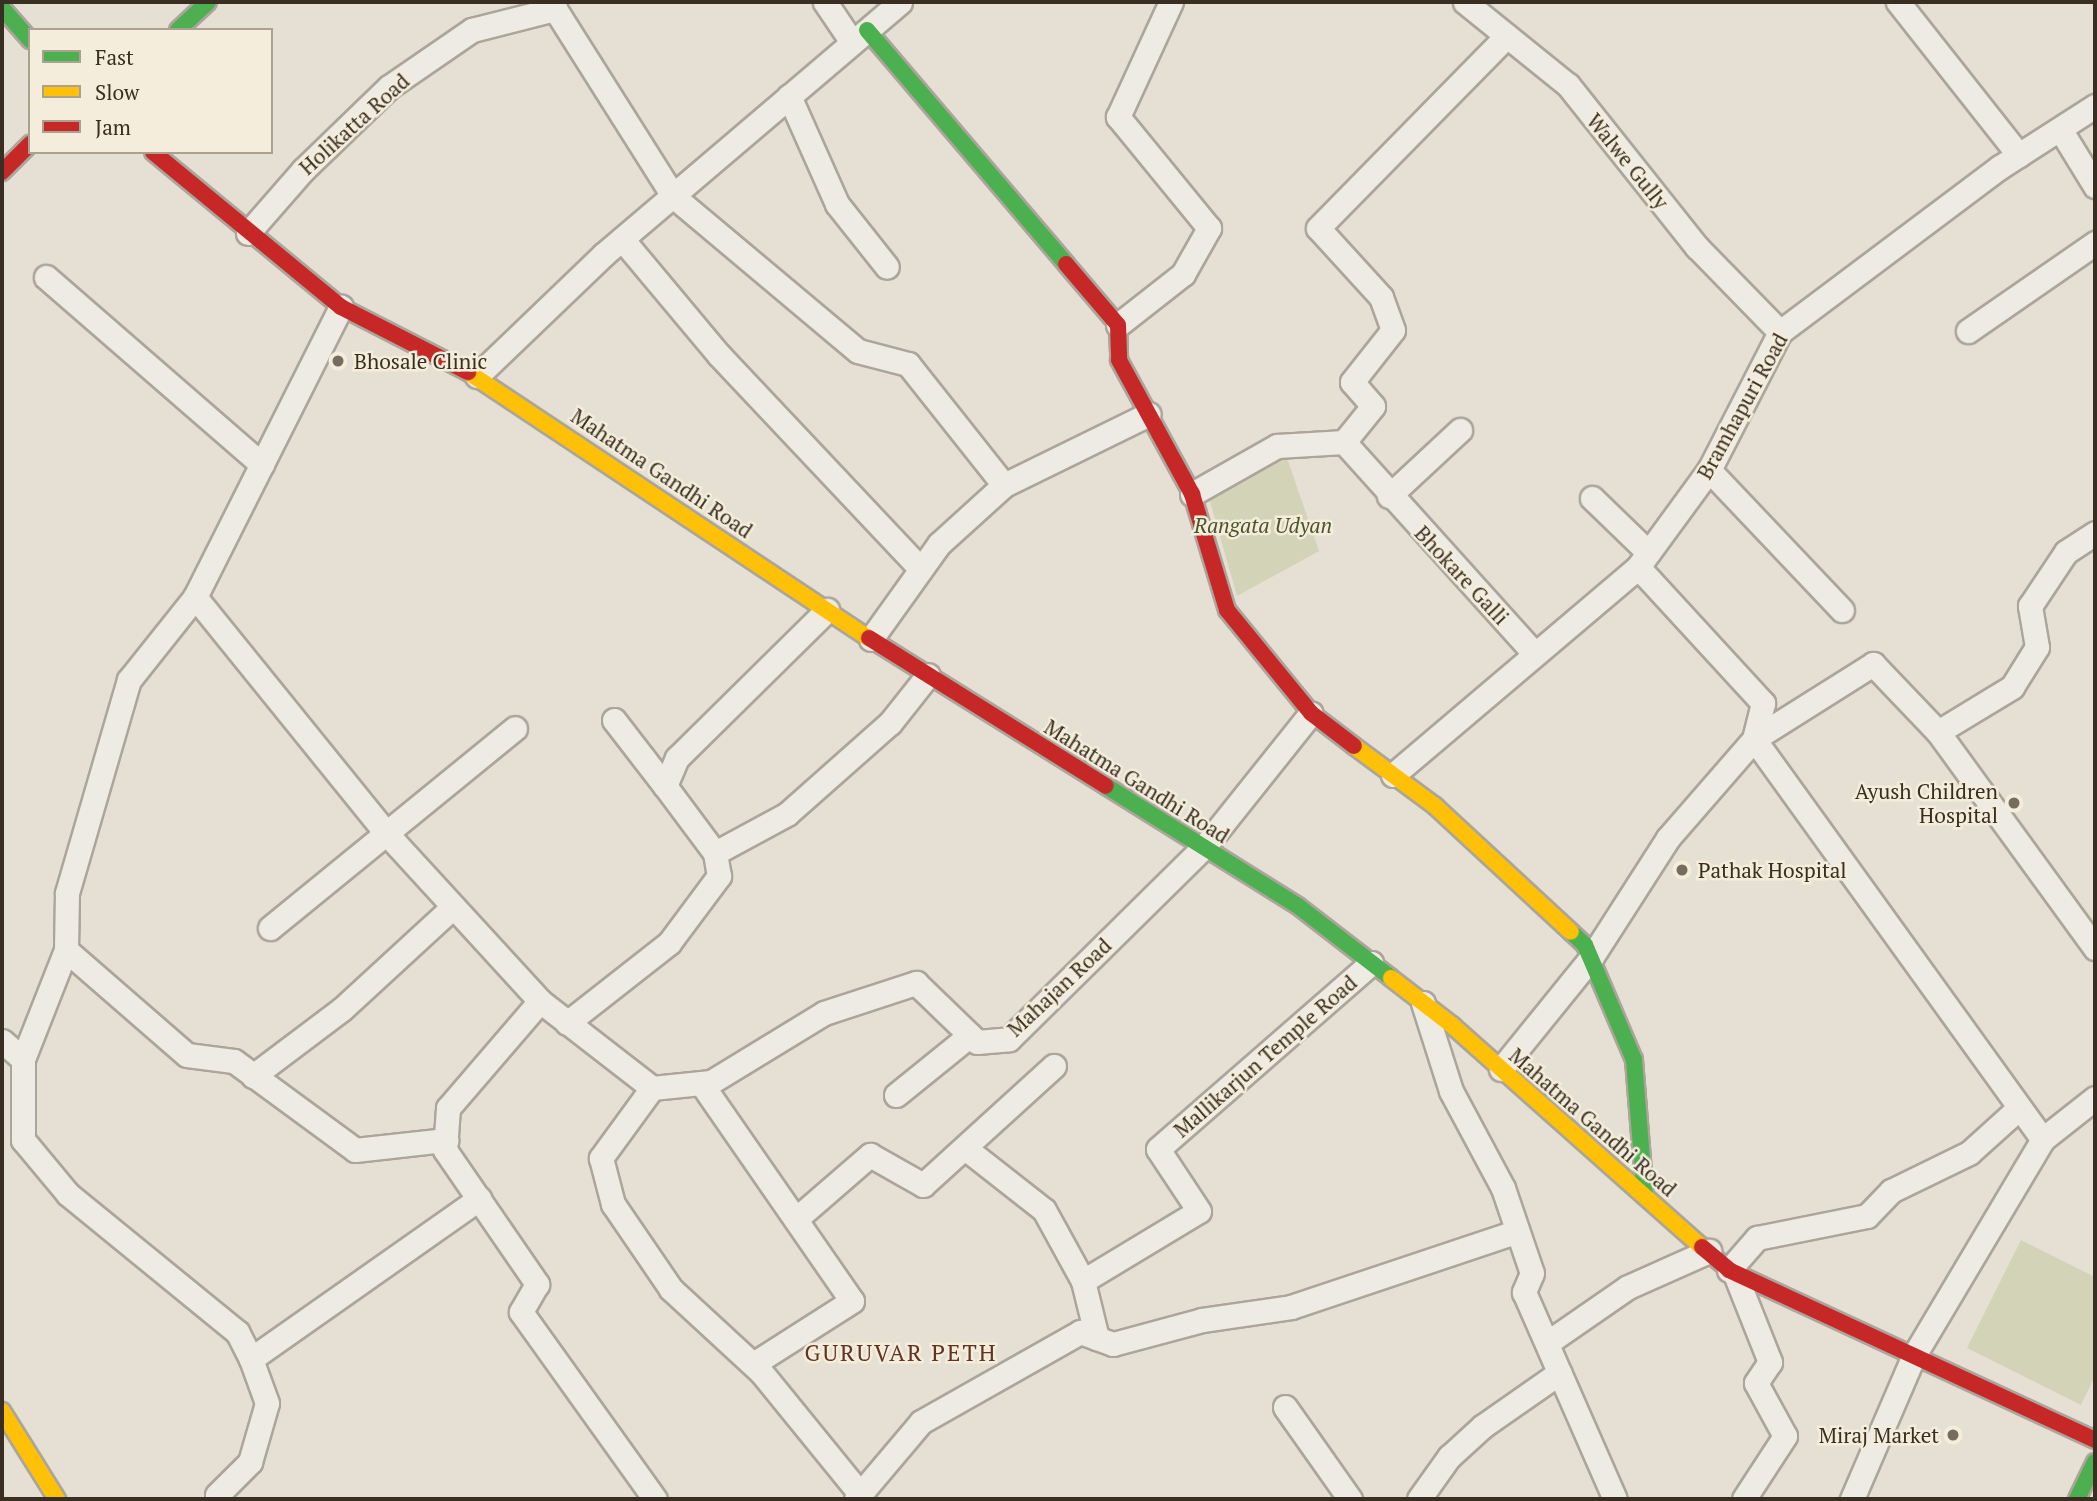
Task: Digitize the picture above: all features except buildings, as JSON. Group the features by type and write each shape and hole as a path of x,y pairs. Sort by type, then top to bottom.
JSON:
{"main road":[{"path":"180,28 208,2"},
{"path":"2,8 28,38"},
{"path":"860,36 1118,325 1119,360 1192,494 1227,610 1311,713 1435,806 1585,945 1634,1060 1645,1197"},
{"path":"2,172 28,146"},
{"name":"Mahatma Gandhi Road","path":"155,154 341,307 477,376 871,639 1298,906 1423,1003 1732,1272 2095,1440"},
{"path":"2,1411 57,1499"},
{"path":"2077,1499 2095,1462"}],"street":[{"path":"825,2 860,36"},
{"path":"477,376 622,239 900,2"},
{"path":"1118,325 1183,274 1209,228 1118,117 1171,2"},
{"name":"Walwe Gully","path":"1465,2 1568,85 1697,247 1780,332"},
{"path":"1898,2 2019,155"},
{"path":"556,5 673,196 858,351 908,364 1004,485"},
{"name":"Holikatta Road","path":"248,233 303,170 389,87 472,30 556,5"},
{"path":"1192,494 1277,446 1344,442 1373,406 1352,382 1394,330 1381,297 1318,228 1507,36"},
{"path":"789,96 836,204 887,267"},
{"name":"Bramhapuri Road","path":"1394,775 1643,559 1709,470 1780,332 2019,155 2095,106"},
{"path":"2060,129 2095,186"},
{"path":"622,239 719,355 921,569"},
{"path":"1968,331 2095,243"},
{"path":"46,277 262,465"},
{"path":"215,1498 250,1462 267,1403 251,1359 237,1332 68,1194 23,1140 23,1059 66,950 67,893 129,680 195,597 341,307"},
{"path":"871,639 939,544 1004,485 1149,414"},
{"path":"1389,496 1460,430"},
{"name":"Bhokare Galli","path":"1344,442 1389,496 1535,654"},
{"path":"1709,470 1842,610"},
{"path":"1592,498 1763,703 1754,739 2043,1139"},
{"path":"1938,732 2012,687 2037,647 2030,606 2066,552 2095,533"},
{"path":"195,597 387,834 540,1001 652,1088 711,1082 824,1013 916,983 970,1035 896,1095"},
{"path":"664,786 677,758 827,610"},
{"path":"1501,1069 1591,958 1668,838 1754,739 1873,664 1938,732 2095,948"},
{"path":"715,853 786,814 890,723 928,675"},
{"path":"1204,847 1311,713"},
{"path":"567,1023 669,943 719,876 715,853 614,720"},
{"path":"270,928 515,728"},
{"name":"Mahajan Road","path":"970,1035 977,1042 1009,1039 1204,847"},
{"path":"253,1076 342,1009 453,906"},
{"path":"66,950 187,1055 234,1061 355,1150 446,1140"},
{"name":"Mallikarjun Temple Road","path":"1083,1281 1199,1211 1158,1149 1371,963"},
{"path":"540,1001 448,1108 445,1150 537,1284 521,1312 655,1499"},
{"path":"1423,1003 1451,1091 1503,1188 1515,1232 1532,1273 1524,1292 1615,1499"},
{"path":"2,1041 23,1059"},
{"path":"796,1219 870,1155 923,1185 1054,1066"},
{"path":"701,1083 852,1301 754,1364"},
{"path":"652,1088 601,1158 613,1204 671,1289 754,1364 858,1496 921,1422 1080,1332 1113,1344 1202,1320 1291,1307 1515,1232"},
{"path":"1852,1499 1914,1356 2043,1139 2095,1098"},
{"path":"1744,1499 1785,1436 1756,1383 1770,1362 1732,1272 1757,1238 1867,1216 1891,1192 1969,1153 2019,1108"},
{"path":"965,1147 1044,1210 1083,1281 1097,1338"},
{"path":"251,1359 479,1199"},
{"path":"1547,1343 1628,1287 1709,1251"},
{"path":"1419,1499 1449,1457 1483,1426 1559,1373"},
{"path":"1285,1407 1350,1499"}],"green space":[{"name":"Rangata Udyan","path":"1286,455 1319,551 1237,596 1209,498"},
{"path":"2021,1240 2095,1277 2095,1376 2081,1405 1967,1348"}],"traffic: fast":[{"path":"180,28 208,2"},
{"path":"2,8 28,38"},
{"path":"867,30 1066,264"},
{"path":"1106,786 1298,906 1391,978"},
{"path":"1571,932 1585,945 1634,1060 1645,1197"},
{"path":"2077,1499 2095,1462"}],"traffic: slow":[{"path":"468,372 869,638"},
{"path":"1354,746 1435,806 1571,932"},
{"path":"1391,978 1453,1026 1702,1247"},
{"path":"2,1411 57,1499"}],"traffic: jam":[{"path":"2,172 28,146"},
{"path":"155,154 341,307 468,372"},
{"path":"1066,264 1118,325 1119,360 1192,494 1227,610 1311,713 1354,746"},
{"path":"869,638 1106,786"},
{"path":"1702,1247 1729,1270 2095,1440"}],"place":[{"name":"Bhosale Clinic","path":"338,361"},
{"name":"Ayush Children Hospital","path":"2014,803"},
{"name":"Pathak Hospital","path":"1682,870"},
{"name":"Miraj Market","path":"1953,1435"}],"district":[{"name":"GURUVAR PETH","path":"901,1353"}]}
